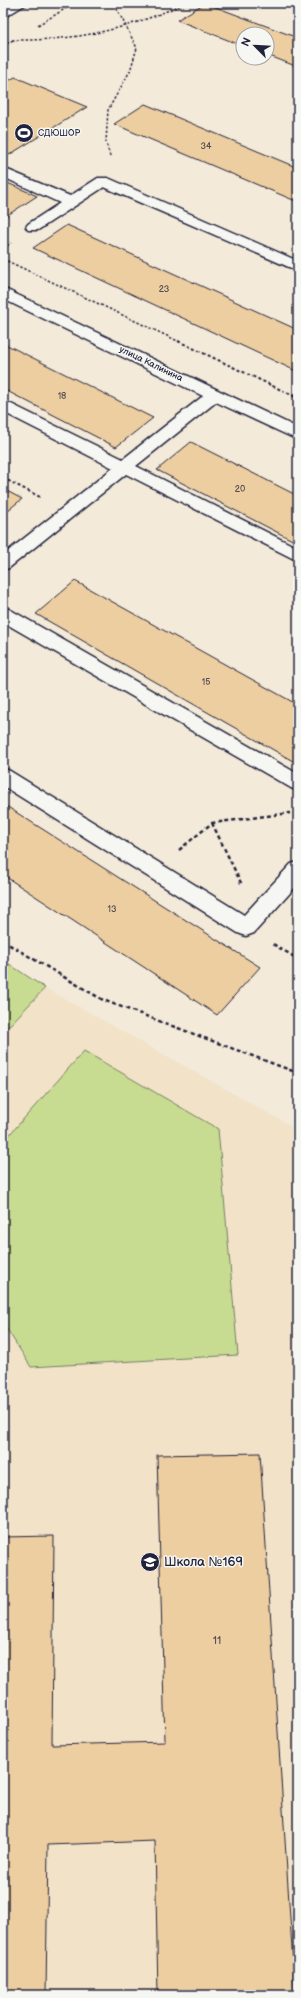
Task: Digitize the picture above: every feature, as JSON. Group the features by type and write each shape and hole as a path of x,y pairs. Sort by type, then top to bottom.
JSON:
{"street":[{"path":"3,14 22,3"},
{"path":"3,172 71,202"},
{"path":"33,227 103,181 298,266"},
{"name":"улица Калинина","path":"3,293 298,435"},
{"path":"3,564 123,466 214,395"},
{"path":"3,405 298,555"},
{"path":"3,614 298,783"},
{"path":"3,776 246,926 298,870"}],"path":[{"path":"103,181 113,166 106,142 108,110 130,71 137,48 127,25 114,3"},
{"path":"12,40 50,40 96,33 154,18 185,3"},
{"path":"3,258 298,398"},
{"path":"3,478 67,512"},
{"path":"154,870 212,823 298,812"},
{"path":"3,941 102,1000 298,1073"}],"shaded area":[{"name":"Школа №169","path":"3,960 45,988 298,1130 298,1995 3,1995"}],"green space":[{"path":"3,960 45,988 3,1032"},
{"path":"84,1051 218,1129 238,1355 31,1367 3,1323 3,1142"}],"building":[{"path":"205,3 266,26 235,26 235,43 177,20"},
{"path":"275,29 298,38 298,67 275,58"},
{"name":"СДЮШОР","path":"15,77 87,107 4,158 3,84"},
{"path":"145,104 298,168 298,202 114,124"},
{"path":"3,181 37,196 3,218"},
{"path":"67,225 298,330 298,372 33,248"},
{"path":"3,343 153,418 116,447 3,389"},
{"path":"191,442 298,496 298,543 157,470"},
{"path":"3,489 22,499 3,514"},
{"path":"75,581 298,705 298,764 36,614"},
{"path":"3,804 260,967 217,1015 3,875"},
{"path":"260,1453 295,1995 158,1995 155,1841 48,1845 46,1995 3,1995 3,1537 54,1536 52,1745 165,1742 157,1455"}],"place":[{"name":"СДЮШОР","path":"24,133"},
{"name":"Школа №169","path":"150,1562"}]}
